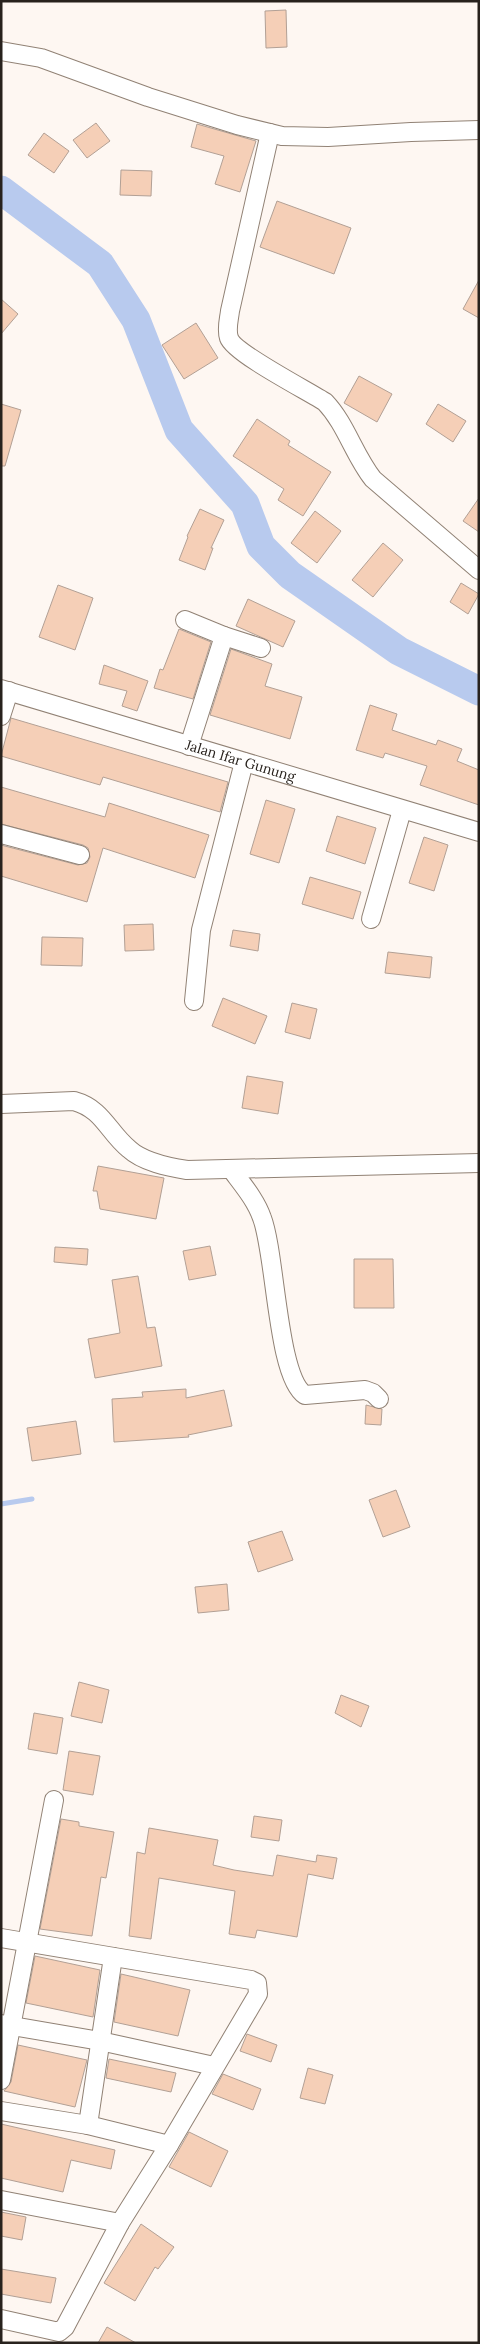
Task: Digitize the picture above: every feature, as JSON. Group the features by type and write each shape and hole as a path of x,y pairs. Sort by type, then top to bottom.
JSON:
{"street":[{"path":"1,51 41,58 148,97 282,136 328,137 479,130"},
{"path":"270,133 230,311 229,339 234,346 249,357 325,402 334,412 360,463 373,479 479,570"},
{"path":"185,620 224,636 261,648"},
{"path":"189,746 224,636"},
{"path":"1,716 5,690"},
{"name":"Jalan Ifar Gunung","path":"5,690 479,832"},
{"path":"194,1001 201,930 244,762"},
{"path":"371,919 402,810"},
{"path":"1,834 80,855"},
{"path":"1,1104 74,1101 84,1104 93,1108 128,1150 167,1166 187,1170 479,1163"},
{"path":"231,1169 250,1195 262,1217 268,1240 285,1353 293,1380 300,1392 305,1395 365,1390 373,1392 379,1399"},
{"path":"1,2080 6,2025 26,1942 54,1800"},
{"path":"1,1938 251,1980 257,1982 258,1994 120,2224 63,2329 59,2332 1,2319"},
{"path":"88,2125 113,1957"},
{"path":"6,2025 100,2041 214,2066"},
{"path":"1,2111 88,2125 169,2145"},
{"path":"1,2200 120,2224"}],"building":[{"path":"286,10 287,47 266,48 265,11"},
{"path":"96,123 110,141 87,158 73,140"},
{"path":"197,124 256,141 240,192 215,184 224,156 191,147"},
{"path":"44,133 69,151 54,173 28,155"},
{"path":"121,170 152,171 151,196 120,195"},
{"path":"277,201 351,228 334,274 260,247"},
{"path":"479,280 479,318 463,309"},
{"path":"1,299 18,314 1,334"},
{"path":"196,323 218,358 184,379 162,345"},
{"path":"359,376 392,394 377,422 344,403"},
{"path":"1,404 21,410 5,466 1,466"},
{"path":"438,404 466,421 453,442 426,424"},
{"path":"257,419 290,441 288,445 331,472 303,516 278,500 284,489 233,456"},
{"path":"479,498 479,532 463,521"},
{"path":"200,509 224,520 211,548 213,548 205,570 179,560 187,536"},
{"path":"315,511 341,531 317,563 291,543"},
{"path":"383,543 403,560 373,597 352,580"},
{"path":"461,583 479,594 468,614 450,602"},
{"path":"58,585 93,598 75,650 39,637"},
{"path":"248,599 295,621 283,647 236,626"},
{"path":"179,629 211,642 193,699 154,688 160,669 163,670"},
{"path":"231,649 272,664 265,686 302,697 290,739 210,715"},
{"path":"104,665 148,681 137,711 122,706 127,691 99,684"},
{"path":"370,705 397,714 392,730 436,745 438,740 462,749 457,761 479,770 479,805 420,785 427,766 385,753 383,758 356,750"},
{"path":"11,718 228,782 220,812 103,777 100,785 1,756"},
{"path":"1,787 105,817 109,803 209,835 195,878 103,848 87,902 1,876 1,845 78,865 87,863 90,857 88,848 83,845 1,824"},
{"path":"266,800 295,809 279,863 250,854"},
{"path":"337,816 376,828 365,864 326,851"},
{"path":"424,837 448,845 434,891 409,883"},
{"path":"310,877 361,892 353,919 302,904"},
{"path":"153,924 154,950 125,951 124,925"},
{"path":"233,930 260,934 258,951 230,946"},
{"path":"42,937 83,938 82,966 41,965"},
{"path":"388,952 432,957 430,978 385,973"},
{"path":"223,998 267,1016 255,1044 212,1026"},
{"path":"292,1003 317,1009 310,1039 285,1032"},
{"path":"247,1076 283,1082 278,1114 242,1108"},
{"path":"98,1166 164,1178 156,1219 100,1209 97,1191 93,1191"},
{"path":"210,1246 216,1275 189,1280 183,1251"},
{"path":"55,1247 88,1249 87,1265 54,1262"},
{"path":"354,1259 393,1259 394,1308 354,1308"},
{"path":"138,1276 147,1328 155,1327 162,1366 95,1378 88,1339 120,1333 112,1280"},
{"path":"186,1389 186,1398 224,1390 232,1426 188,1435 189,1437 114,1442 112,1399 143,1397 142,1392"},
{"path":"366,1405 382,1409 381,1425 365,1424"},
{"path":"76,1421 81,1454 32,1461 27,1428"},
{"path":"396,1490 410,1527 383,1537 369,1500"},
{"path":"282,1531 293,1560 258,1572 248,1542"},
{"path":"227,1584 229,1610 198,1613 195,1587"},
{"path":"79,1682 109,1690 102,1723 71,1716"},
{"path":"341,1695 369,1706 361,1727 335,1713"},
{"path":"34,1713 63,1718 57,1754 28,1749"},
{"path":"69,1751 100,1756 93,1795 63,1790"},
{"path":"254,1816 282,1820 279,1841 251,1837"},
{"path":"61,1819 79,1822 79,1826 114,1832 106,1878 101,1877 92,1936 40,1929"},
{"path":"149,1828 218,1840 213,1865 234,1870 273,1876 277,1855 316,1862 317,1855 337,1858 333,1879 308,1874 297,1937 257,1930 255,1938 229,1934 235,1891 159,1878 151,1939 129,1936 137,1852 145,1854"},
{"path":"35,1956 100,1970 93,2017 26,2003"},
{"path":"121,1974 190,1990 178,2036 114,2022"},
{"path":"247,2034 277,2045 271,2062 240,2051"},
{"path":"18,2045 87,2060 75,2107 4,2091 11,2082"},
{"path":"109,2059 176,2073 171,2092 106,2078"},
{"path":"308,2068 333,2075 325,2104 300,2098"},
{"path":"223,2074 261,2089 253,2110 212,2094"},
{"path":"1,2124 115,2150 111,2169 71,2160 63,2192 1,2178"},
{"path":"189,2132 228,2151 211,2187 169,2167"},
{"path":"1,2212 26,2217 22,2240 1,2236"},
{"path":"141,2224 174,2247 158,2269 155,2267 135,2301 104,2283"},
{"path":"1,2269 56,2278 51,2303 1,2294"},
{"path":"107,2327 136,2343 98,2343"}],"waterway":[{"path":"1,190 100,264 136,320 179,430 245,504 261,546 290,575 399,651 479,691"},
{"path":"1,1504 32,1499"}]}
